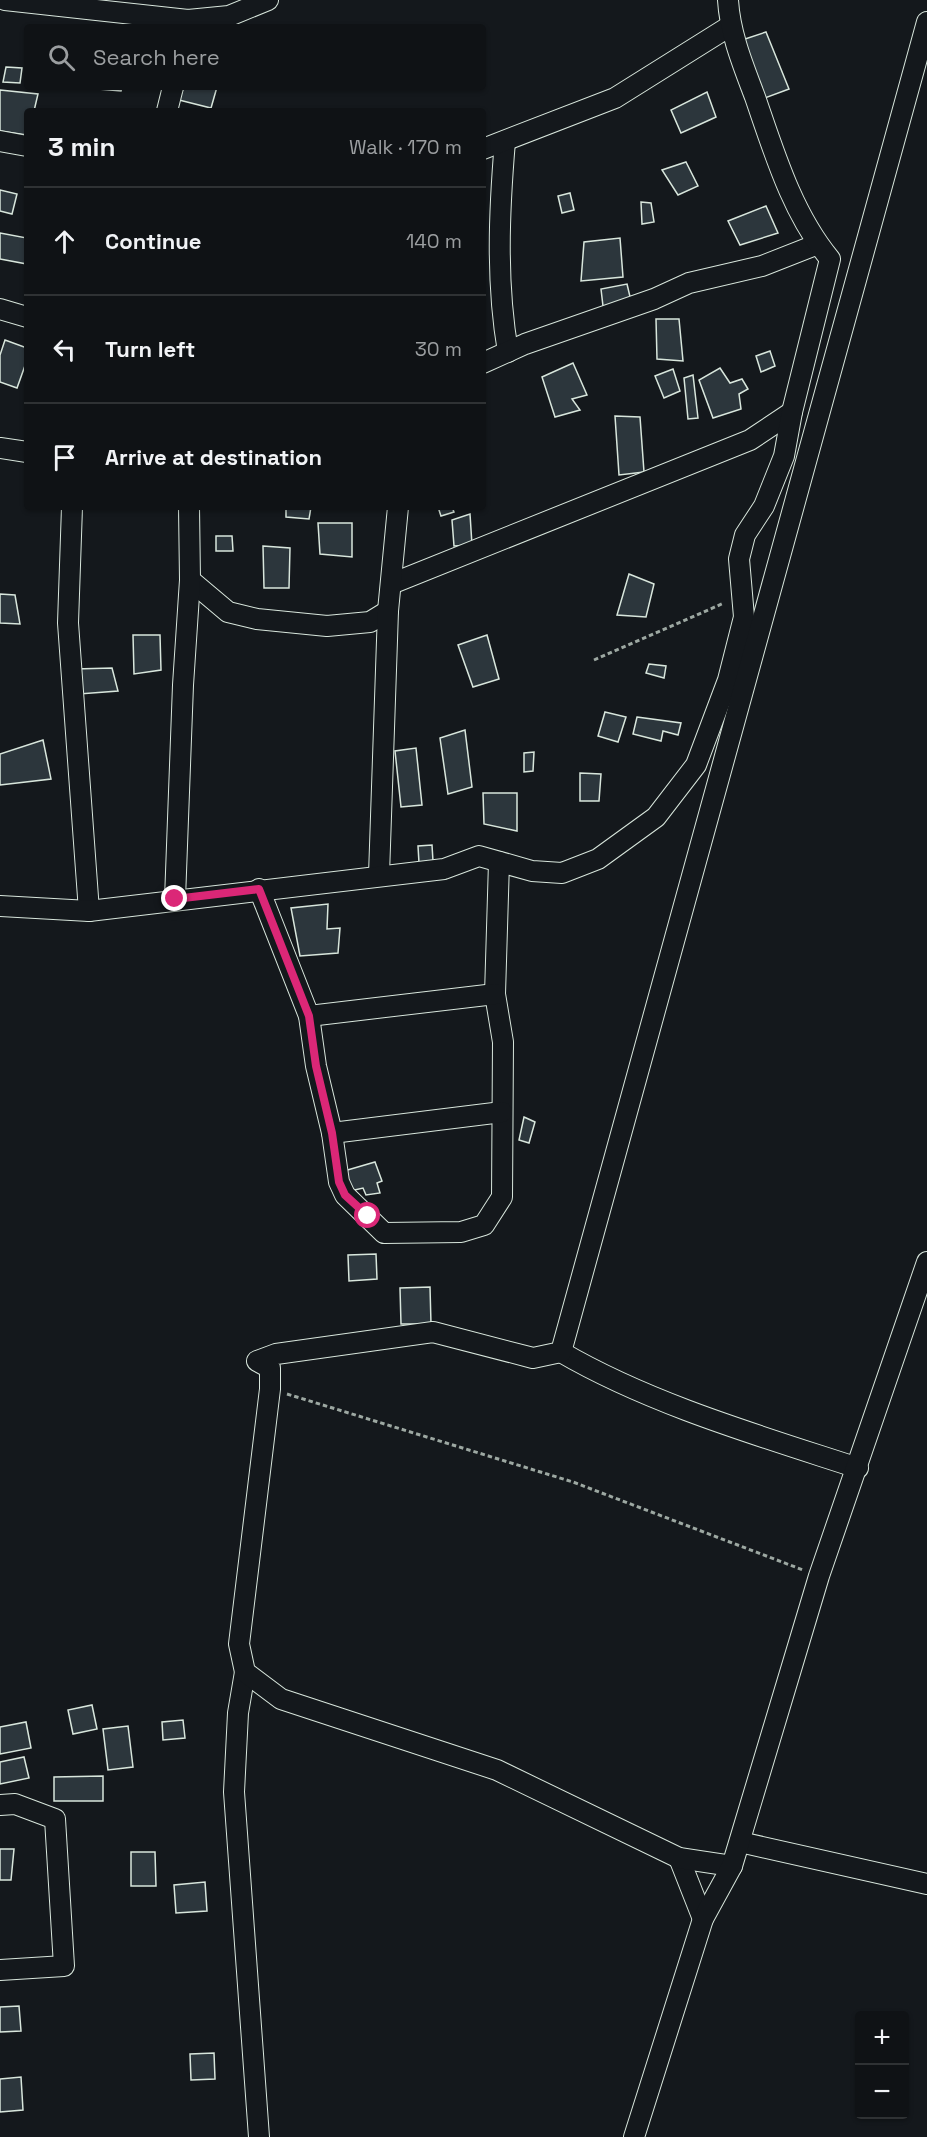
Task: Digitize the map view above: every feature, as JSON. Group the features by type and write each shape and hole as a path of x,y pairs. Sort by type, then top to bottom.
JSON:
{"street":[{"path":"5,0 188,24 229,16 268,0"},
{"path":"0,906 89,911 379,874 444,869 479,856 532,870 562,873 598,860 656,817 696,765 728,680 744,617 739,559 745,535 764,506 784,456 792,412 830,259 818,244 792,196 771,144 730,26 728,0"},
{"path":"561,1352 927,22"},
{"path":"486,148 615,98 730,26"},
{"path":"168,108 172,90"},
{"path":"0,141 24,145"},
{"path":"505,141 499,223 501,310 508,352"},
{"path":"486,362 654,299 689,283 762,266 818,244"},
{"path":"0,309 24,316"},
{"path":"391,584 750,440 792,412"},
{"path":"0,448 24,452"},
{"path":"72,510 68,623 89,911"},
{"path":"175,899 183,685 190,580 189,510"},
{"path":"379,874 388,611 398,510"},
{"path":"190,580 228,612 257,619 327,626 370,622 388,611"},
{"path":"259,889 309,1016 316,1066 332,1133 339,1182 345,1195 384,1233 462,1232 484,1225 502,1197 503,1042 495,994 499,862"},
{"path":"309,1016 495,994"},
{"path":"332,1133 502,1112"},
{"path":"634,2137 703,1918 732,1866 819,1576 927,1262"},
{"path":"259,2137 234,1792 238,1713 245,1672 239,1644 270,1389 270,1368 257,1361 276,1354 433,1332 533,1358 561,1352 604,1378 772,1440 858,1468"},
{"path":"245,1672 281,1698 497,1770 679,1858 732,1866"},
{"path":"0,1805 15,1804 55,1819 64,1966 0,1970"},
{"path":"740,1842 927,1884"},
{"path":"679,1858 703,1918"}],"path":[{"path":"594,660 715,608 743,592"},
{"path":"270,1389 573,1482 819,1576"}],"building":[{"path":"766,32 789,89 762,99 736,42"},
{"path":"6,67 22,68 20,83 3,82"},
{"path":"0,90 38,94 35,108 24,108 24,135 0,131"},
{"path":"183,90 216,90 211,108 179,100"},
{"path":"707,92 716,117 681,133 671,110"},
{"path":"686,162 698,186 678,195 662,170"},
{"path":"0,190 17,194 12,214 0,211"},
{"path":"570,193 574,210 562,213 558,196"},
{"path":"641,202 651,203 654,222 642,224"},
{"path":"766,206 778,233 740,245 728,221"},
{"path":"0,233 24,237 24,263 0,259"},
{"path":"620,238 623,277 581,281 584,242"},
{"path":"627,284 631,301 603,306 601,289"},
{"path":"656,319 679,319 683,361 657,359"},
{"path":"5,340 24,347 24,368 17,388 0,382 0,355"},
{"path":"770,351 775,366 761,372 756,356"},
{"path":"573,363 587,395 572,399 580,410 555,417 542,377"},
{"path":"720,368 730,383 742,379 748,389 739,394 741,409 713,418 699,380"},
{"path":"673,369 680,391 664,398 655,376"},
{"path":"693,375 698,418 688,419 684,378"},
{"path":"615,416 640,417 644,472 619,475"},
{"path":"286,510 310,510 309,519 286,517"},
{"path":"439,510 453,510 454,512 441,516"},
{"path":"470,514 472,545 454,546 452,520"},
{"path":"318,523 352,523 352,557 320,554"},
{"path":"216,536 232,536 233,551 216,551"},
{"path":"263,546 290,548 289,588 264,588"},
{"path":"629,574 654,584 646,617 617,615"},
{"path":"0,594 15,595 20,624 0,623"},
{"path":"133,635 160,635 161,670 134,674"},
{"path":"487,635 499,679 473,687 458,645"},
{"path":"649,664 666,666 664,678 646,673"},
{"path":"112,668 118,691 79,694 75,669"},
{"path":"605,712 626,717 618,742 598,736"},
{"path":"637,717 681,723 678,735 663,731 661,741 633,734"},
{"path":"465,730 472,787 448,794 440,738"},
{"path":"43,740 51,779 0,785 0,754"},
{"path":"416,748 422,805 401,807 395,751"},
{"path":"534,752 533,771 524,772 524,753"},
{"path":"580,773 601,774 599,801 580,801"},
{"path":"483,793 517,793 517,831 484,824"},
{"path":"432,845 433,861 419,863 418,846"},
{"path":"328,904 327,929 340,928 338,953 300,956 291,908"},
{"path":"524,1117 535,1122 529,1143 519,1140"},
{"path":"375,1162 382,1181 377,1183 380,1193 366,1195 363,1188 350,1191 344,1171"},
{"path":"376,1254 377,1279 349,1281 348,1255"},
{"path":"430,1287 431,1324 401,1324 400,1288"},
{"path":"92,1705 97,1729 73,1734 68,1710"},
{"path":"183,1720 185,1738 163,1740 162,1722"},
{"path":"26,1722 31,1748 0,1754 0,1727"},
{"path":"128,1726 133,1767 108,1770 103,1729"},
{"path":"24,1757 29,1778 0,1784 0,1762"},
{"path":"103,1776 103,1801 54,1801 54,1777"},
{"path":"0,1849 14,1849 11,1880 0,1880"},
{"path":"131,1852 155,1852 156,1886 131,1886"},
{"path":"205,1882 207,1911 176,1913 174,1885"},
{"path":"19,2006 21,2031 0,2032 0,2007"},
{"path":"214,2053 215,2079 191,2080 190,2054"},
{"path":"21,2077 23,2110 0,2112 0,2079"}],"route":[{"path":"175,899 259,889 309,1016 316,1066 332,1133 339,1182 345,1195 368,1216"}]}
